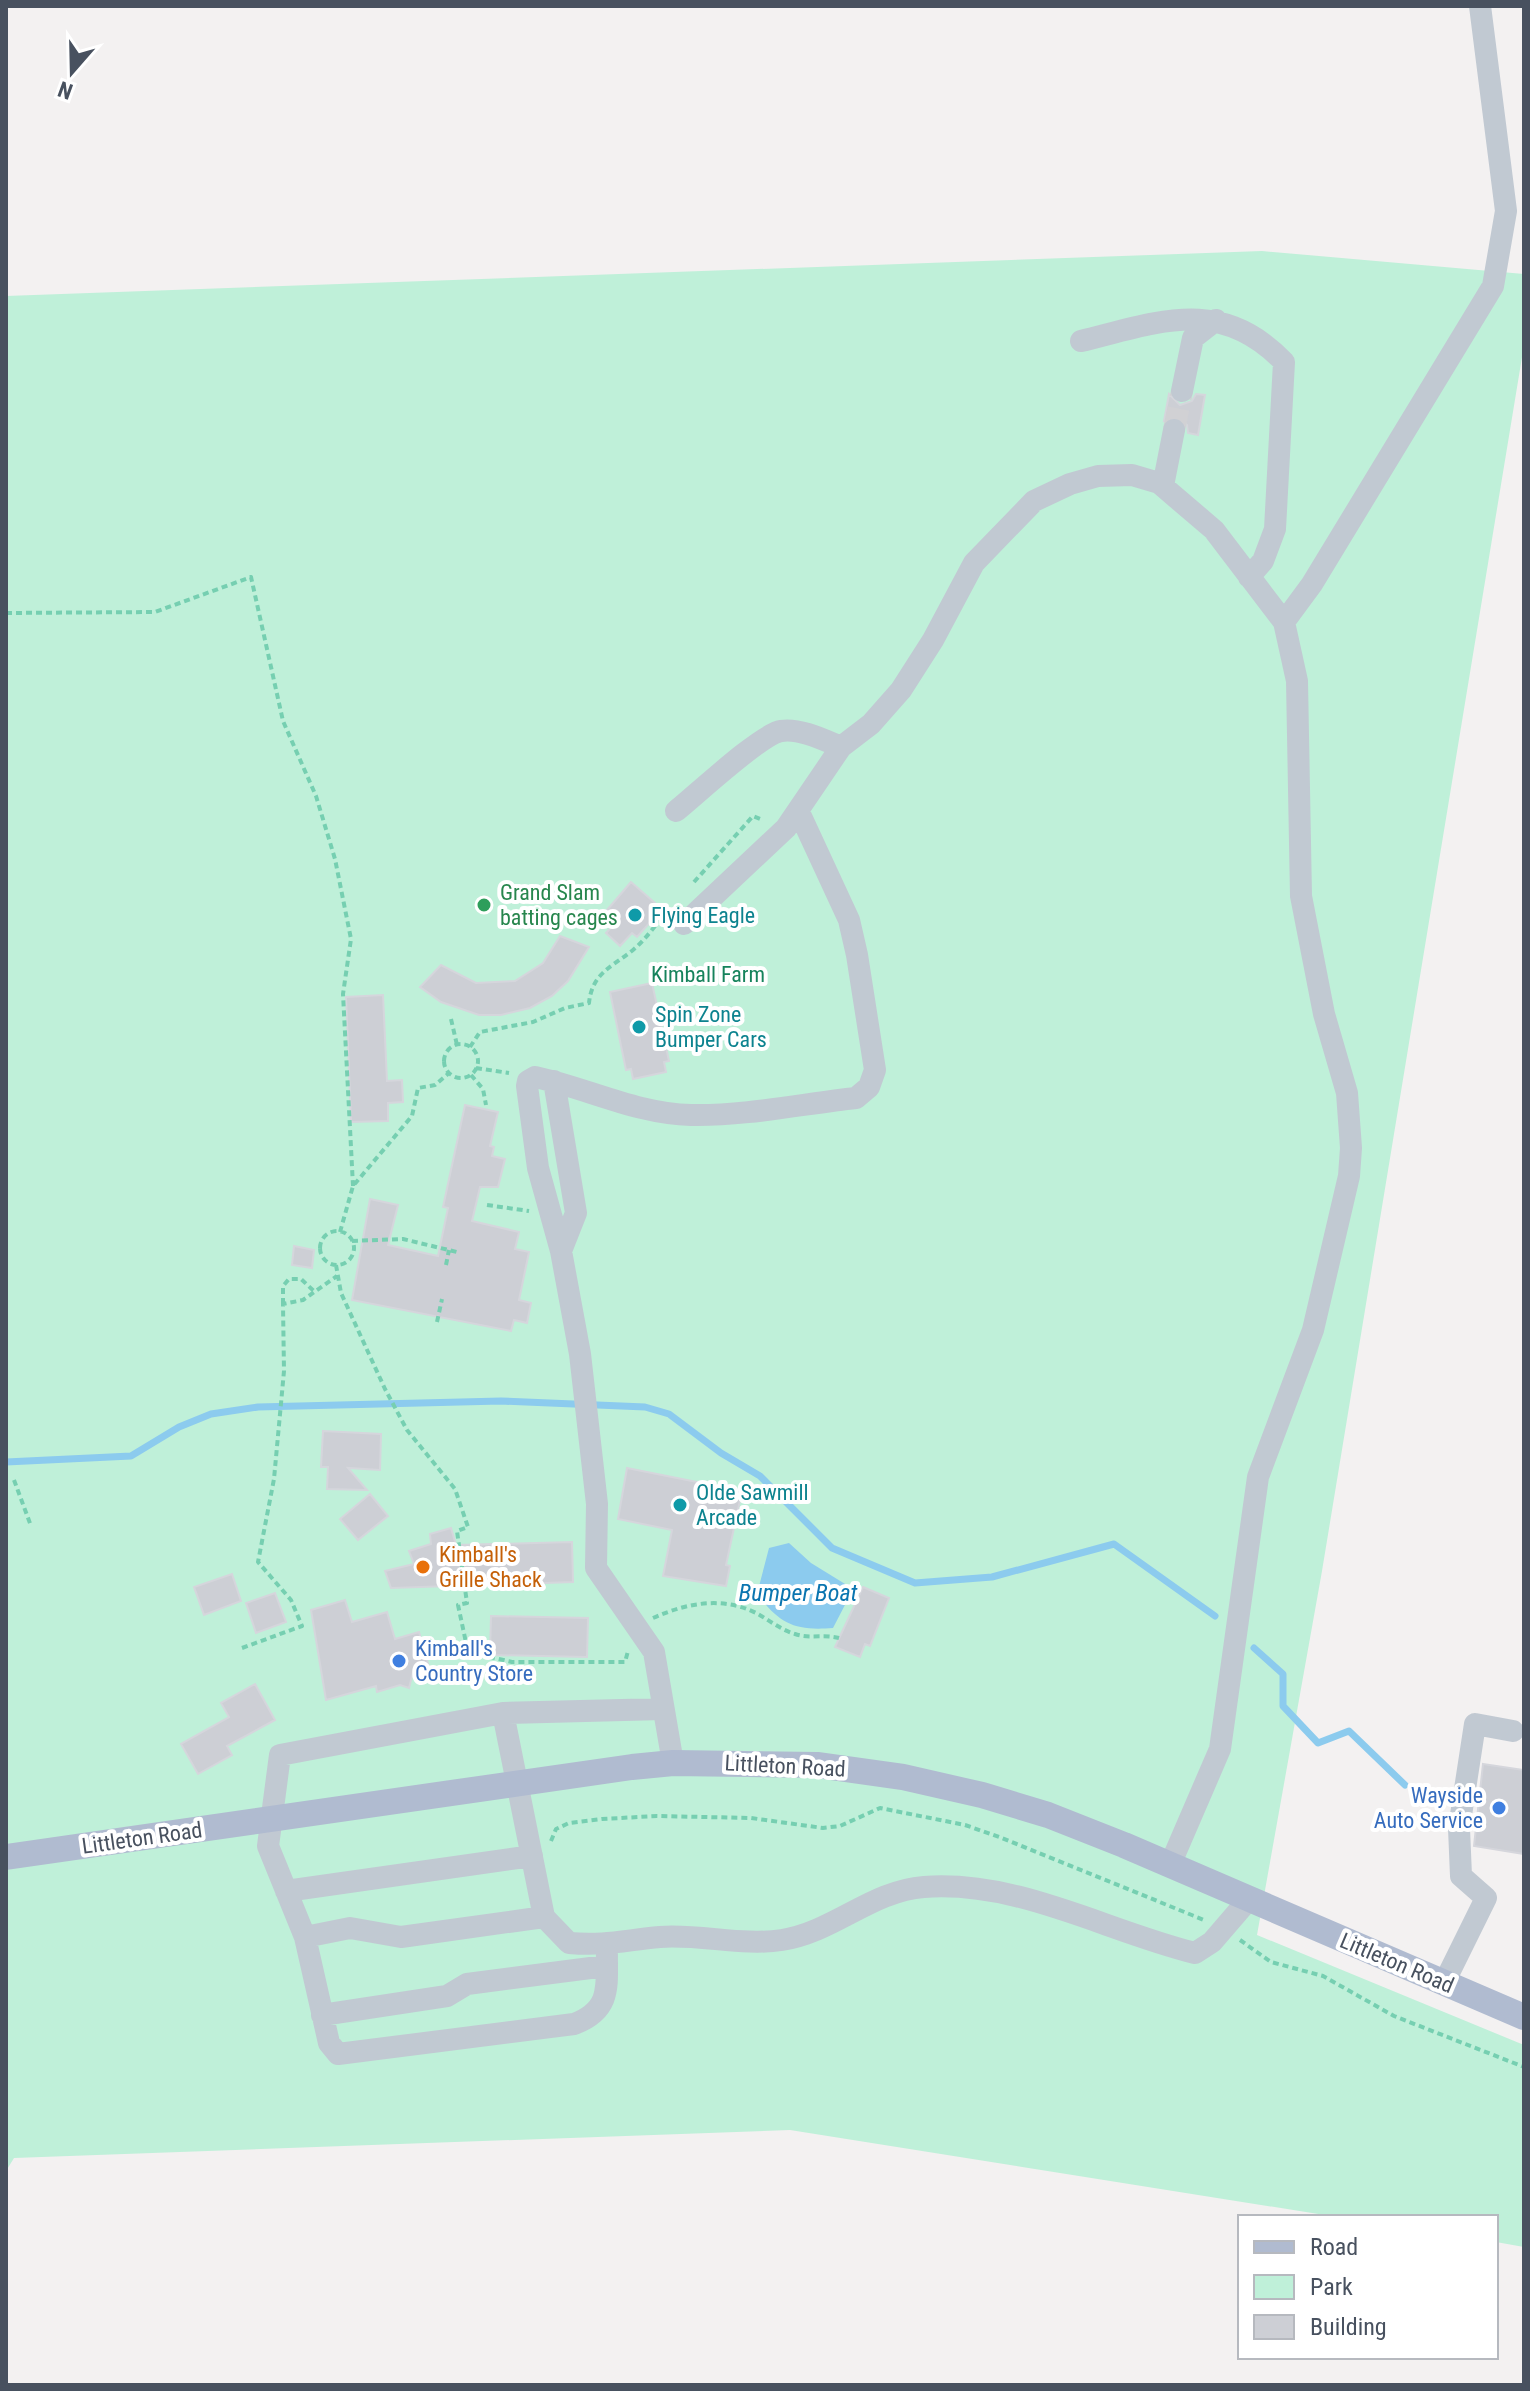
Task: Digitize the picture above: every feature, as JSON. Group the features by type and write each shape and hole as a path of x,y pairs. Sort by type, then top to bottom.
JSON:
{"main road":[{"name":"Littleton Road","path":"6,1857 673,1763 817,1765 903,1777 1048,1815 1524,2017"}],"lane":[{"path":"1284,622 1312,584 1493,286 1506,211 1480,6"},
{"path":"1081,341 1168,322 1216,320 1251,332 1284,362 1275,529 1263,561 1249,577"},
{"path":"1182,391 1193,338 1216,320"},
{"path":"1163,486 1174,430"},
{"path":"675,919 780,834 799,812 841,747 871,724 901,690 933,640 974,563 1022,510 1054,491 1098,476 1132,475 1163,486 1214,530 1284,622 1297,681 1301,896 1324,1014 1347,1093 1349,1176 1313,1330 1258,1477 1227,1719 1220,1749 1170,1865"},
{"path":"676,811 758,742 779,731 810,735 841,747"},
{"path":"673,1763 654,1652 596,1568 597,1504 580,1354 561,1251 538,1168 527,1086 528,1081 535,1077 627,1104 690,1115 788,1107 856,1098 863,1094 875,1070 857,955 849,920 799,812"},
{"path":"554,1081 576,1213 561,1251"},
{"path":"607,1956 605,1997 601,2009 590,2018 574,2024 338,2054 329,2043 305,1937 268,1846 280,1755 503,1713 663,1709"},
{"path":"503,1713 544,1917 569,1943 607,1956"},
{"path":"1444,1983 1486,1898 1461,1876 1459,1828 1475,1724 1513,1731"},
{"path":"286,1891 532,1856"},
{"path":"322,2015 447,1996 467,1984 607,1956 661,1937 782,1940 830,1925 878,1896 923,1887 955,1887 1033,1900 1195,1953 1212,1942 1249,1899"},
{"path":"305,1937 350,1928 401,1937 544,1917"}],"path":[{"path":"6,613 155,612 251,577 283,721 320,808 335,859 351,939 343,994 353,1186 340,1232"},
{"path":"687,890 753,816 780,834"},
{"path":"470,1047 476,1034 485,1030 533,1022 565,1008 589,1003 590,988 596,977 675,919"},
{"path":"451,1019 457,1045"},
{"path":"449,1073 444,1058 447,1051 457,1045 470,1047"},
{"path":"449,1073 464,1078 471,1075 478,1061 470,1047"},
{"path":"353,1186 412,1116 418,1088 435,1085 449,1073"},
{"path":"471,1075 483,1089 486,1105"},
{"path":"487,1205 551,1216"},
{"path":"352,1241 352,1256 345,1263 336,1265 323,1257 321,1245 326,1235 340,1232 352,1241 403,1239 457,1252"},
{"path":"446,1265 449,1250"},
{"path":"336,1265 337,1276 398,1416 455,1489 468,1527 457,1531 467,1603 458,1605 468,1652 512,1662 625,1662 638,1625 677,1607 701,1602 741,1607 801,1636 839,1638"},
{"path":"283,1304 316,1293 337,1276"},
{"path":"242,1648 302,1626 291,1600 258,1562 274,1479 282,1396 283,1286 289,1279 301,1279 316,1293"},
{"path":"437,1322 442,1299"},
{"path":"14,1480 31,1526"}],"green space":[{"name":"Kimball Farm","path":"1262,251 1524,274 1524,345 1322,1571 1257,1935 1524,2045 1524,2247 1498,2242 1498,2215 1324,2215 790,2130 14,2158 6,2171 6,296"}],"water":[{"name":"Bumper Boat","path":"789,1543 811,1563 850,1587 847,1601 833,1628 808,1628 789,1623 773,1612 757,1594 769,1548"}],"building":[{"path":"1169,394 1180,405 1192,401 1196,394 1205,395 1198,435 1188,433 1187,425 1177,417 1164,421"},
{"name":"Flying Eagle","path":"631,882 662,909 637,937 632,933 620,946 606,933 618,920 607,910"},
{"path":"560,936 589,947 568,981 552,996 530,1008 501,1015 479,1015 441,1002 420,987 441,965 476,983 515,981 543,963"},
{"name":"Spin Zone Bumper Cars","path":"652,983 669,1061 664,1062 666,1072 633,1079 631,1069 626,1070 610,992"},
{"path":"383,995 387,1081 402,1080 403,1102 388,1103 388,1121 351,1122 346,997"},
{"path":"465,1105 498,1112 490,1146 494,1147 492,1156 505,1159 498,1187 480,1187 472,1221 519,1232 515,1249 529,1252 519,1300 531,1303 527,1323 514,1320 511,1331 352,1300 370,1199 398,1205 388,1245 438,1256 448,1208 443,1207"},
{"path":"294,1246 314,1250 312,1268 292,1265"},
{"path":"323,1431 381,1434 380,1470 348,1468 367,1490 327,1489 328,1467 321,1467"},
{"name":"Olde Sawmill Arcade","path":"627,1468 742,1491 726,1565 730,1566 726,1586 663,1576 672,1530 618,1519"},
{"path":"370,1494 388,1516 358,1540 340,1519"},
{"path":"451,1528 456,1545 572,1542 573,1582 391,1588 385,1571 414,1564 409,1551 431,1544 430,1534"},
{"path":"232,1574 241,1601 204,1615 194,1587"},
{"path":"863,1587 889,1598 870,1646 865,1644 860,1657 835,1647"},
{"path":"275,1593 286,1622 256,1633 246,1603"},
{"path":"345,1600 352,1622 387,1612 395,1639 419,1632 429,1667 413,1672 409,1688 400,1685 377,1692 376,1686 326,1700 311,1610"},
{"path":"491,1616 588,1618 587,1657 490,1655"},
{"path":"255,1684 275,1720 227,1746 232,1755 198,1774 181,1744 229,1717 221,1703"},
{"name":"Wayside Auto Service","path":"1483,1764 1524,1770 1524,1854 1474,1846"}],"waterway":[{"path":"6,1462 131,1456 179,1427 211,1414 258,1407 501,1401 645,1407 669,1414 721,1453 760,1476 832,1548 915,1583 992,1577 1114,1544 1215,1616"},
{"path":"1254,1648 1283,1674 1283,1706 1318,1743 1349,1731 1405,1785"}],"tunnel":[{"path":"1174,430 1182,391"}],"place":[{"name":"Grand Slam batting cages","path":"484,905"},
{"name":"Flying Eagle","path":"635,915"},
{"name":"Spin Zone Bumper Cars","path":"639,1027"},
{"name":"Olde Sawmill Arcade","path":"680,1505"},
{"name":"Kimball's Grille Shack","path":"423,1567"},
{"name":"Kimball's Country Store","path":"399,1661"},
{"name":"Wayside Auto Service","path":"1499,1808"}]}
